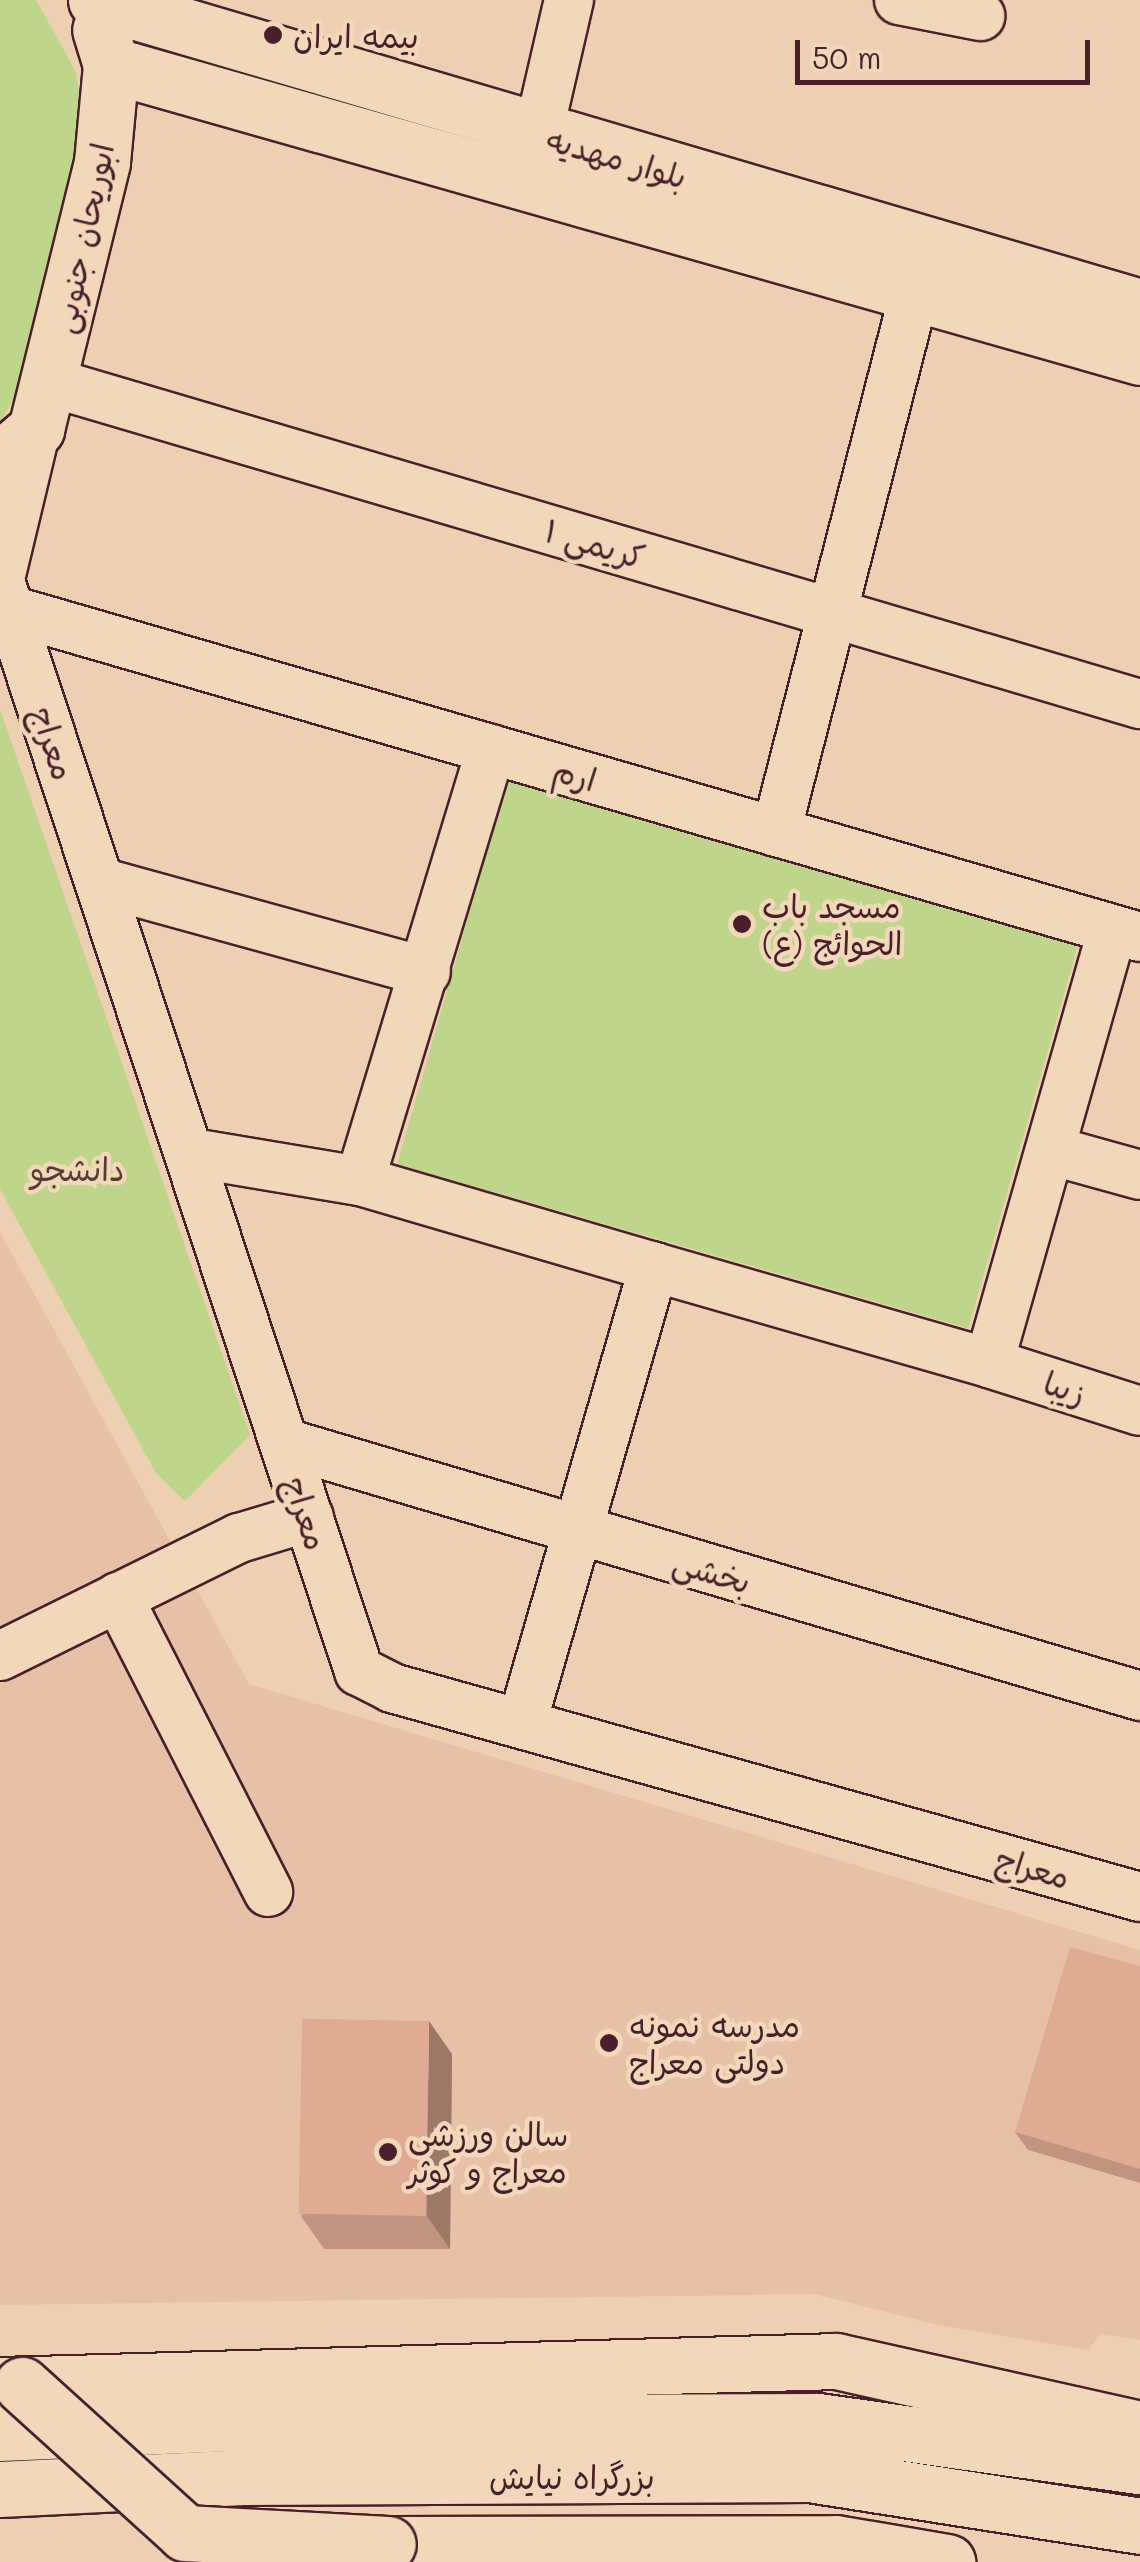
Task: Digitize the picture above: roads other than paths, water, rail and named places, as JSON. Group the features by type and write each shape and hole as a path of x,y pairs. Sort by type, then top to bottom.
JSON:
{"main road":[{"name":"ابوریحان جنوبی","path":"29,424 102,162 110,64 88,0"},
{"name":"بلوار مهدیه","path":"96,0 538,134 919,271 1140,358"},
{"name":"بلوار مهدیه","path":"110,64 919,271 1140,306"},
{"path":"8,2401 836,2361 1140,2428"},
{"path":"8,2401 185,2533 285,2551 843,2552 947,2562"},
{"name":"بزرگراه نیایش","path":"8,2401 231,2423 818,2421 1140,2466"},
{"name":"بزرگراه نیایش","path":"0,2489 242,2477 809,2474 1140,2526"}],"street":[{"path":"538,134 569,0"},
{"path":"899,0 980,16"},
{"path":"776,832 919,271"},
{"path":"6,616 29,424"},
{"name":"کریمی ۱","path":"29,424 832,612 1140,704"},
{"name":"ارم","path":"6,616 491,749 1126,933"},
{"name":"معراج","path":"6,616 192,1153 359,1671 392,1688 1140,1897"},
{"path":"360,1181 491,749"},
{"path":"100,882 426,972"},
{"path":"989,1363 1050,1150 1126,933"},
{"path":"1050,1150 1140,1175"},
{"name":"زیبا","path":"192,1153 360,1181 989,1363 1140,1411"},
{"path":"522,1723 654,1267"},
{"name":"بخشی","path":"285,1443 1140,1696"},
{"path":"0,1656 239,1538 309,1517"},
{"path":"118,1597 268,1892"}],"place":[{"name":"بیمه ایران","path":"273,35"},
{"name":"مسجد باب الحوائج (ع)","path":"742,924"},
{"name":"مدرسه نمونه دولتی معراج","path":"609,2043"},
{"name":"سالن ورزشی معراج و کوثر","path":"388,2152"}],"park label":[{"name":"دانشجو","path":"77,1168"}]}
